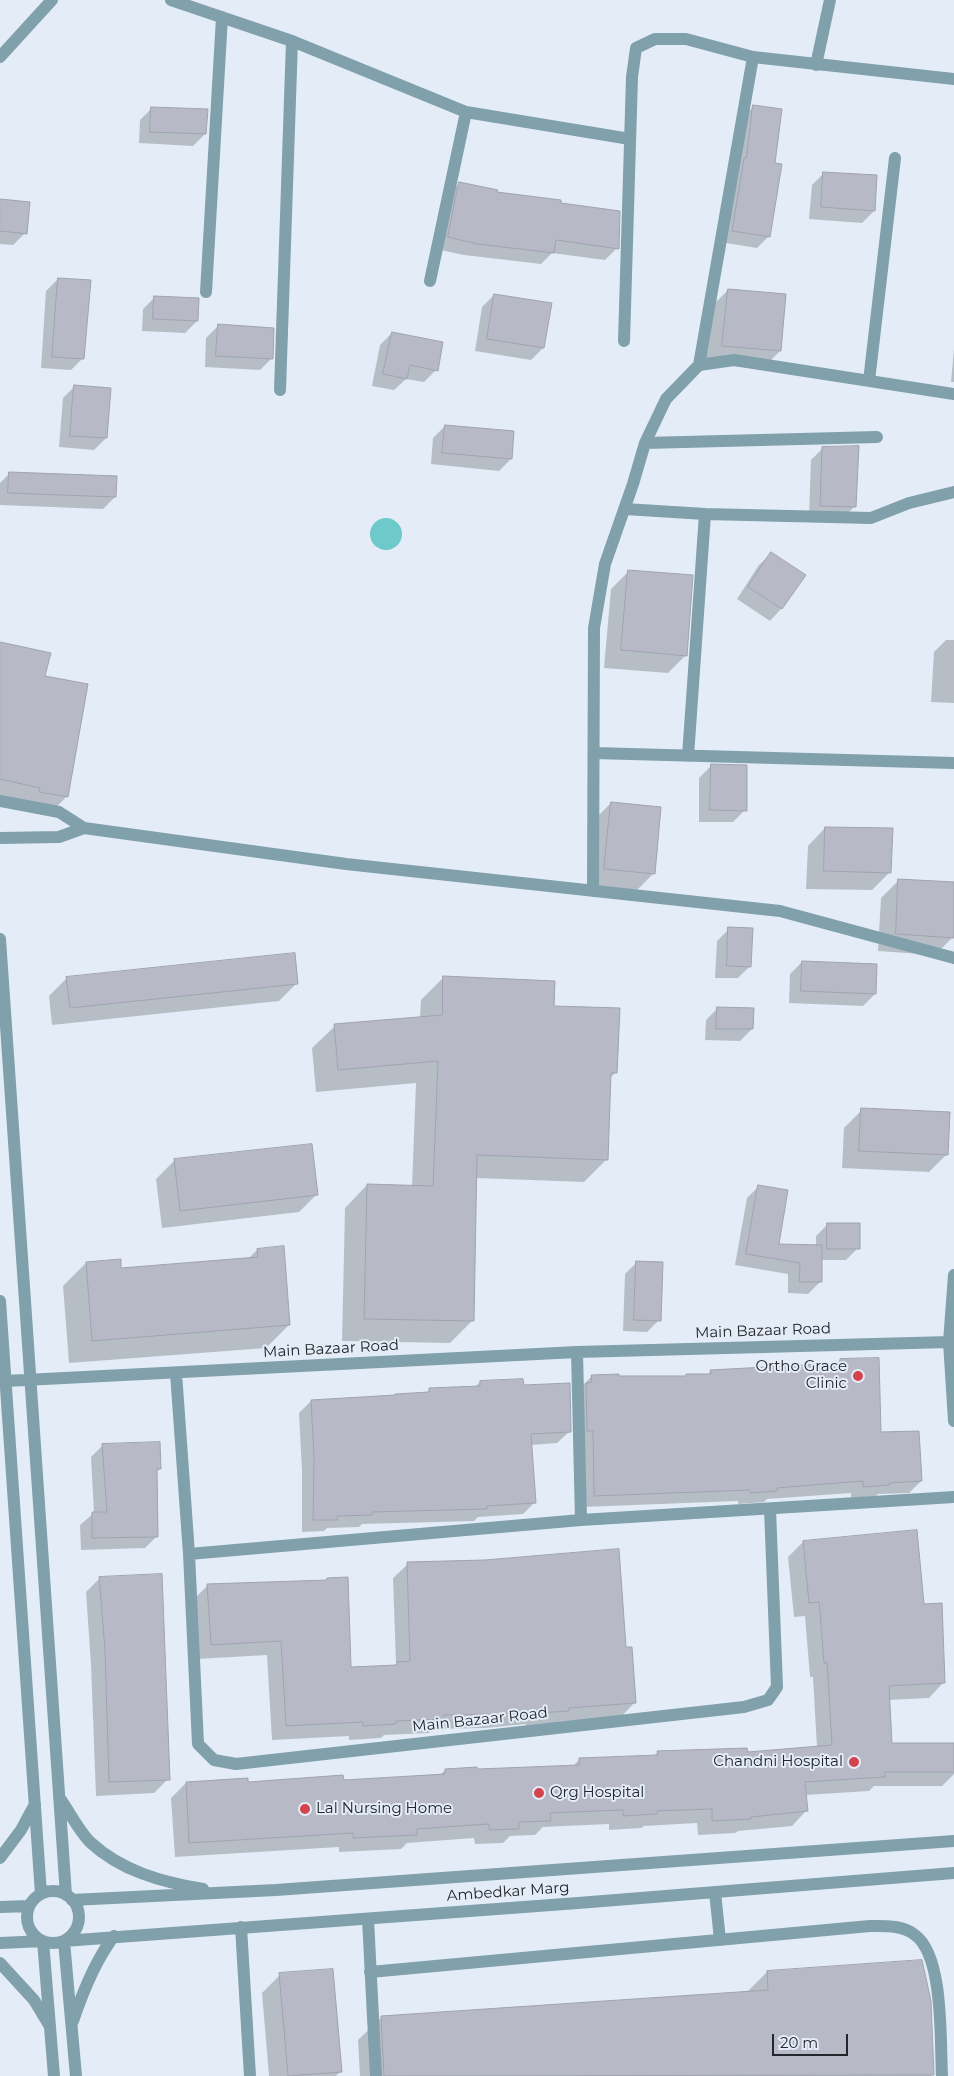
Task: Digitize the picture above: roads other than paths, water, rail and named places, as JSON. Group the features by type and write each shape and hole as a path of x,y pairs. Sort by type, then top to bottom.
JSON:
{"street":[{"path":"0,57 52,0"},
{"path":"171,0 292,41 466,112 630,139"},
{"path":"816,65 830,0"},
{"path":"206,292 222,18"},
{"path":"624,341 632,77 636,48 655,39 686,39 753,57 954,79"},
{"path":"280,390 292,41"},
{"path":"593,890 594,628 605,564 625,509 645,444 666,399 699,365 753,57"},
{"path":"430,281 466,112"},
{"path":"869,380 895,158"},
{"path":"699,365 734,360 954,394"},
{"path":"645,444 877,437"},
{"path":"625,509 705,514 871,518 908,502 954,492"},
{"path":"688,756 705,514"},
{"path":"594,753 954,764"},
{"path":"0,801 59,812 84,828 346,864 780,911 954,958"},
{"path":"0,838 59,837 84,828"},
{"path":"0,939 5,1107 31,1379 61,1800 69,1897 79,1916 74,1932 64,1940 76,2076"},
{"path":"954,1275 949,1342 954,1421"},
{"path":"0,1302 41,1894 29,1906 27,1914 32,1933 43,1941 54,2076"},
{"name":"Main Bazaar Road","path":"5,1381 577,1352 949,1342"},
{"path":"577,1352 581,1520"},
{"name":"Main Bazaar Road","path":"176,1373 189,1554 198,1744 214,1760 236,1764 744,1707 768,1700 777,1687 770,1509"},
{"path":"189,1554 581,1520 954,1497"},
{"path":"61,1800 89,1841 122,1866 176,1884 225,1893"},
{"path":"0,1858 21,1830 35,1804"},
{"name":"Ambedkar Marg","path":"41,1894 49,1891 69,1897 225,1893 954,1841"},
{"name":"Ambedkar Marg","path":"0,1943 43,1941 50,1943 114,1936 368,1919 954,1873"},
{"path":"715,1892 720,1940"},
{"path":"0,1907 29,1906"},
{"path":"368,1919 376,2076"},
{"path":"370,1972 870,1926 897,1927 914,1934 927,1946 934,1962 937,1980 942,2076"},
{"path":"241,1927 250,2076"},
{"path":"71,2027 81,1998 99,1959 114,1936"},
{"path":"0,1963 34,2000 50,2027"}],"water":[{"path":"386,518 392,519 397,523 401,528 401,540 397,545 392,549 386,550 380,549 375,545 371,540 370,534 371,528 375,523 380,519"}],"place":[{"name":"Ortho Grace Clinic","path":"858,1376"},
{"name":"Chandni Hospital","path":"854,1762"},
{"name":"Qrg Hospital","path":"539,1793"},
{"name":"Lal Nursing Home","path":"305,1809"}]}
